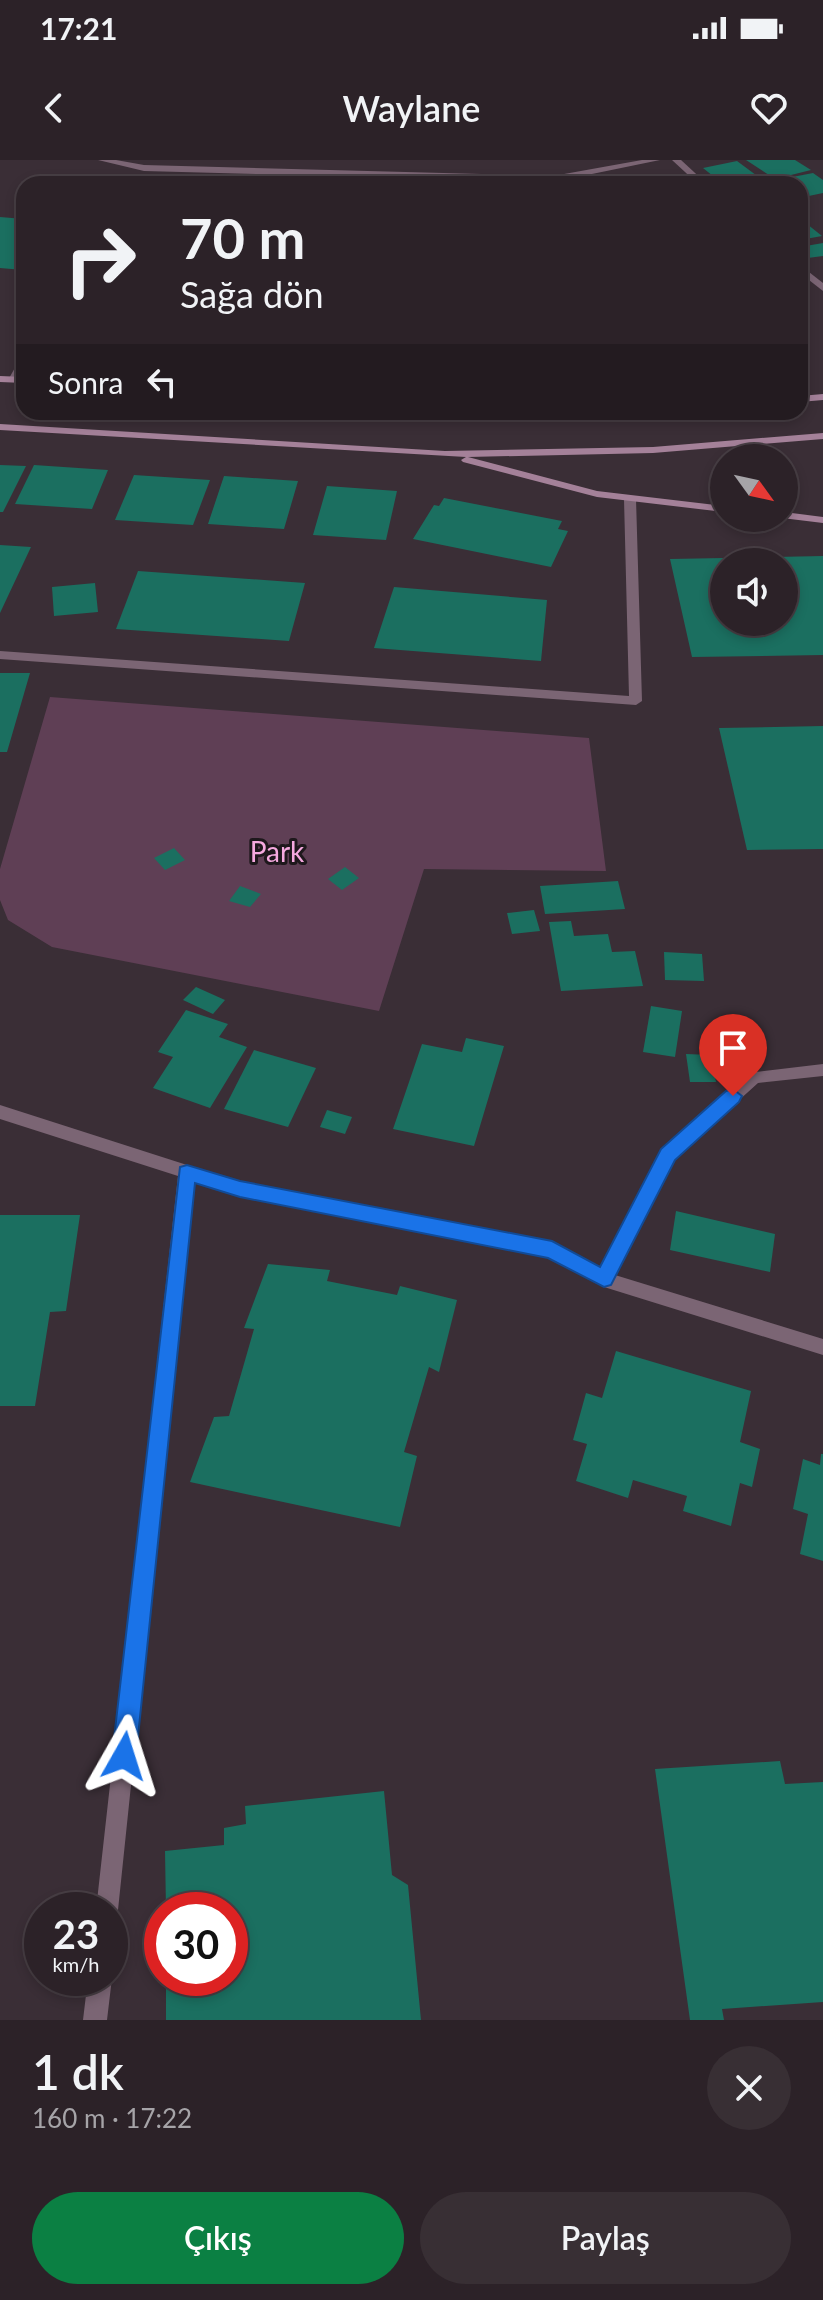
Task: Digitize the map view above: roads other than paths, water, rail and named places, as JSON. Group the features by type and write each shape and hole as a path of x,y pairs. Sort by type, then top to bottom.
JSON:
{"main road":[{"path":"0,427 445,454 653,450 823,436"},
{"path":"445,454 597,494 710,508"},
{"path":"798,517 823,520"}],"street":[{"path":"102,160 141,172 376,176"},
{"path":"569,176 656,160"},
{"path":"676,160 694,176"},
{"path":"0,655 636,701 630,499"},
{"path":"604,1279 668,1154 754,1077 823,1070"},
{"path":"0,1112 240,1189 552,1250 604,1279 823,1347"},
{"path":"109,1892 187,1172"},
{"path":"95,2020 98,1996"}],"park label":[{"name":"Park","path":"277,852"}]}
